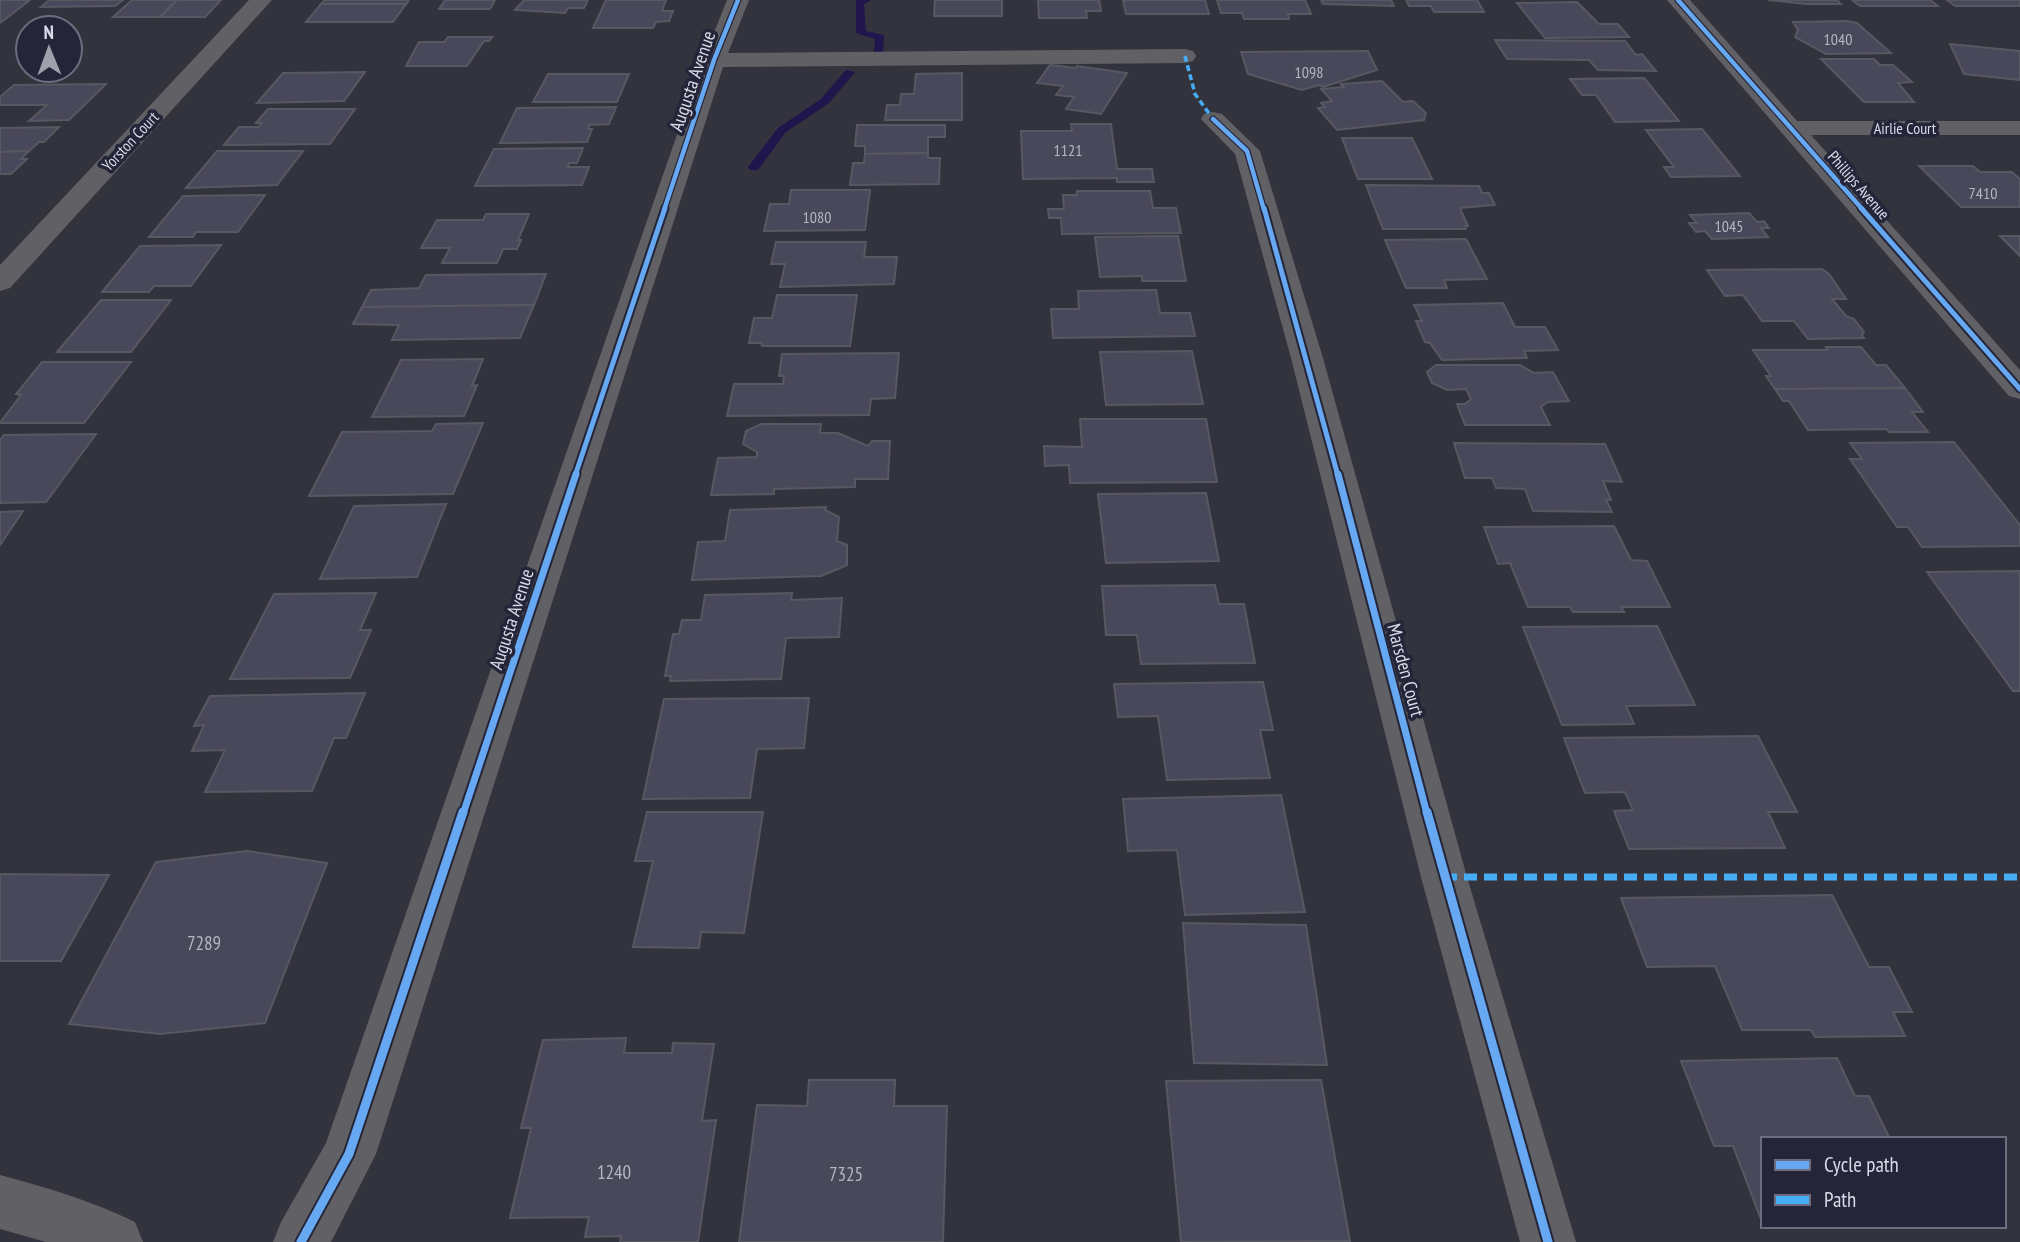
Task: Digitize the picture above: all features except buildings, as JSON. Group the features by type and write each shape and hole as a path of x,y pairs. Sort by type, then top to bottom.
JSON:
{"street":[{"name":"Yorston Court","path":"0,282 261,0"},
{"name":"Augusta Avenue","path":"301,1242 349,1154 714,60 738,0"},
{"name":"Phillips Avenue","path":"1678,0 2020,389"},
{"path":"714,60 1185,56"},
{"name":"Marsden Court","path":"1213,119 1247,151 1307,358 1441,864 1548,1242"},
{"name":"Airlie Court","path":"1790,128 2020,128"},
{"path":"0,1202 82,1225 115,1242"}],"waterway":[{"path":"866,0 859,2 861,33 880,37 879,52"},
{"path":"754,167 782,130 825,101 850,72"}],"marked path":[{"path":"1185,56 1195,94 1213,119"},
{"path":"1444,877 2020,877"}],"cycle path":[{"path":"301,1242 349,1154 714,60 738,0"},
{"path":"1678,0 2020,389"},
{"path":"1213,119 1247,151 1307,358 1444,877 1548,1242"}]}
